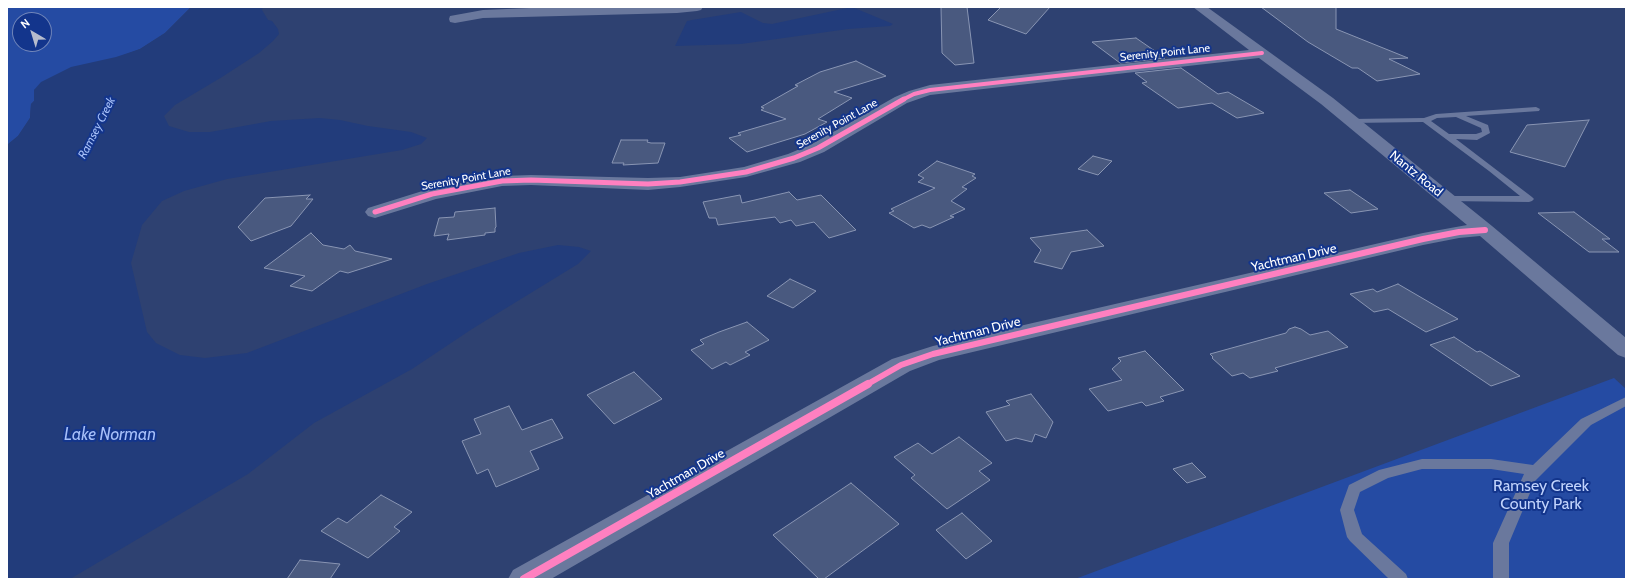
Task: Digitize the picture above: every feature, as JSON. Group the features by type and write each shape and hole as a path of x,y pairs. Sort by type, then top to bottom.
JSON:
{"street":[{"path":"455,19 483,14 623,9 677,9 696,7"},
{"name":"Nantz Road","path":"1199,7 1351,121 1485,230 1626,350"},
{"name":"Serenity Point Lane","path":"375,212 432,194 502,181 531,180 648,184 680,182 746,172 800,156 818,148 901,100 914,94 930,90 1262,53"},
{"name":"Yachtman Drive","path":"524,579 901,365 933,354 1423,239 1459,232 1485,230"}],"lane":[{"path":"1351,121 1425,120 1436,116 1536,109"},
{"path":"1447,136 1477,137 1486,133 1485,127 1454,115"},
{"path":"1425,120 1529,199 1447,199"},
{"path":"1501,579 1501,543 1529,478 1586,422 1626,401"},
{"path":"1400,579 1354,537 1347,510 1354,489 1384,474 1422,464 1491,464 1536,471"}],"green space":[{"path":"7,7 191,7 165,33 140,49 34,90 34,101 31,104 30,118 18,136 7,145"},
{"name":"Ramsey Creek County Park","path":"1614,378 1626,389 1626,579 1075,579"}],"water":[{"name":"Lake Norman","path":"191,7 263,7 262,10 268,20 272,21 278,29 279,34 259,53 175,105 164,116 169,126 189,132 210,132 271,121 320,118 411,132 427,138 421,144 402,150 227,179 184,191 162,201 142,225 131,263 147,332 156,343 180,355 205,358 247,353 427,284 519,253 558,245 579,247 591,251 578,264 472,329 412,369 314,423 248,474 70,579 7,579 7,145 18,136 30,118 31,104 34,101 34,90 41,82 71,67 116,57 140,49 165,33"},
{"path":"852,7 893,24 890,26 848,29 741,44 675,46 687,21 741,12 763,23 772,24"}],"building":[{"path":"941,7 967,7 974,63 955,65 942,53"},
{"path":"1001,7 1050,7 1026,34 988,20"},
{"path":"1261,7 1336,7 1336,29 1408,58 1389,59 1420,74 1377,81 1358,68 1352,68 1308,42"},
{"path":"1136,38 1165,58 1120,63 1092,42"},
{"path":"856,61 886,76 834,92 852,98 818,119 827,122 805,134 747,152 729,138 741,135 738,133 786,119 761,110 764,108 761,107 798,86 795,85 820,72"},
{"path":"1181,68 1218,94 1228,92 1264,113 1237,118 1212,103 1178,108 1142,83 1147,82 1135,73"},
{"path":"1589,120 1565,167 1510,152 1527,125"},
{"path":"621,140 648,140 647,142 651,143 665,143 658,163 623,165 624,163 612,163"},
{"path":"1093,156 1112,161 1098,175 1078,169"},
{"path":"937,161 975,174 972,176 976,178 962,187 967,189 951,201 965,209 950,216 954,217 930,228 922,225 914,228 889,213 894,211 891,209 935,188 918,182 924,178 918,175"},
{"path":"1350,190 1378,209 1351,213 1324,193"},
{"path":"789,192 797,200 821,195 856,230 829,238 814,222 796,226 791,220 780,223 775,217 718,225 716,218 709,218 703,202 740,195 742,203"},
{"path":"310,195 306,199 313,199 291,226 251,241 238,227 265,198"},
{"path":"495,208 495,232 485,233 485,235 447,240 449,234 434,236 439,218 454,217 455,212"},
{"path":"1574,212 1610,239 1602,239 1619,252 1589,252 1538,213"},
{"path":"1087,230 1104,246 1071,252 1062,269 1034,262 1041,250 1030,238"},
{"path":"311,233 323,245 344,249 350,245 355,251 392,259 348,273 340,271 312,291 290,286 305,276 264,268"},
{"path":"790,279 816,291 793,308 767,296"},
{"path":"1398,284 1458,319 1426,332 1388,309 1374,312 1350,294 1373,289 1377,292"},
{"path":"747,322 769,340 745,352 750,355 730,365 726,362 712,369 691,350 704,344 700,340"},
{"path":"1295,327 1310,335 1328,331 1348,347 1275,368 1278,371 1250,378 1243,373 1232,376 1212,358 1213,357 1210,354 1286,333 1289,329"},
{"path":"1454,337 1477,352 1480,351 1520,376 1491,386 1430,345"},
{"path":"1145,351 1184,390 1160,397 1164,401 1146,406 1142,402 1108,411 1089,389 1122,380 1112,369 1121,361 1118,358"},
{"path":"634,372 662,399 614,424 587,395"},
{"path":"1031,394 1053,422 1046,438 1035,434 1032,442 1016,438 1006,441 986,412 1010,405 1006,401"},
{"path":"509,406 522,430 552,419 563,438 530,451 539,469 496,487 488,469 477,474 462,441 481,434 474,419"},
{"path":"959,437 992,463 979,471 990,480 947,509 911,478 915,475 894,457 918,443 932,454"},
{"path":"1192,463 1206,477 1187,483 1173,469"},
{"path":"851,483 899,524 824,579 819,579 773,535"},
{"path":"381,495 412,512 394,527 400,531 368,558 321,531 338,518 347,523"},
{"path":"962,513 992,541 966,559 936,530"},
{"path":"300,560 340,564 330,579 287,579"}],"cycle path":[{"path":"375,212 432,194 502,181 531,180 648,184 680,182 746,172 794,158 818,148 901,100 914,94 930,90 1262,53"},
{"path":"524,579 901,365 933,354 1423,239 1459,232 1485,230"}],"water label":[{"name":"Ramsey Creek","path":"97,128"}]}
